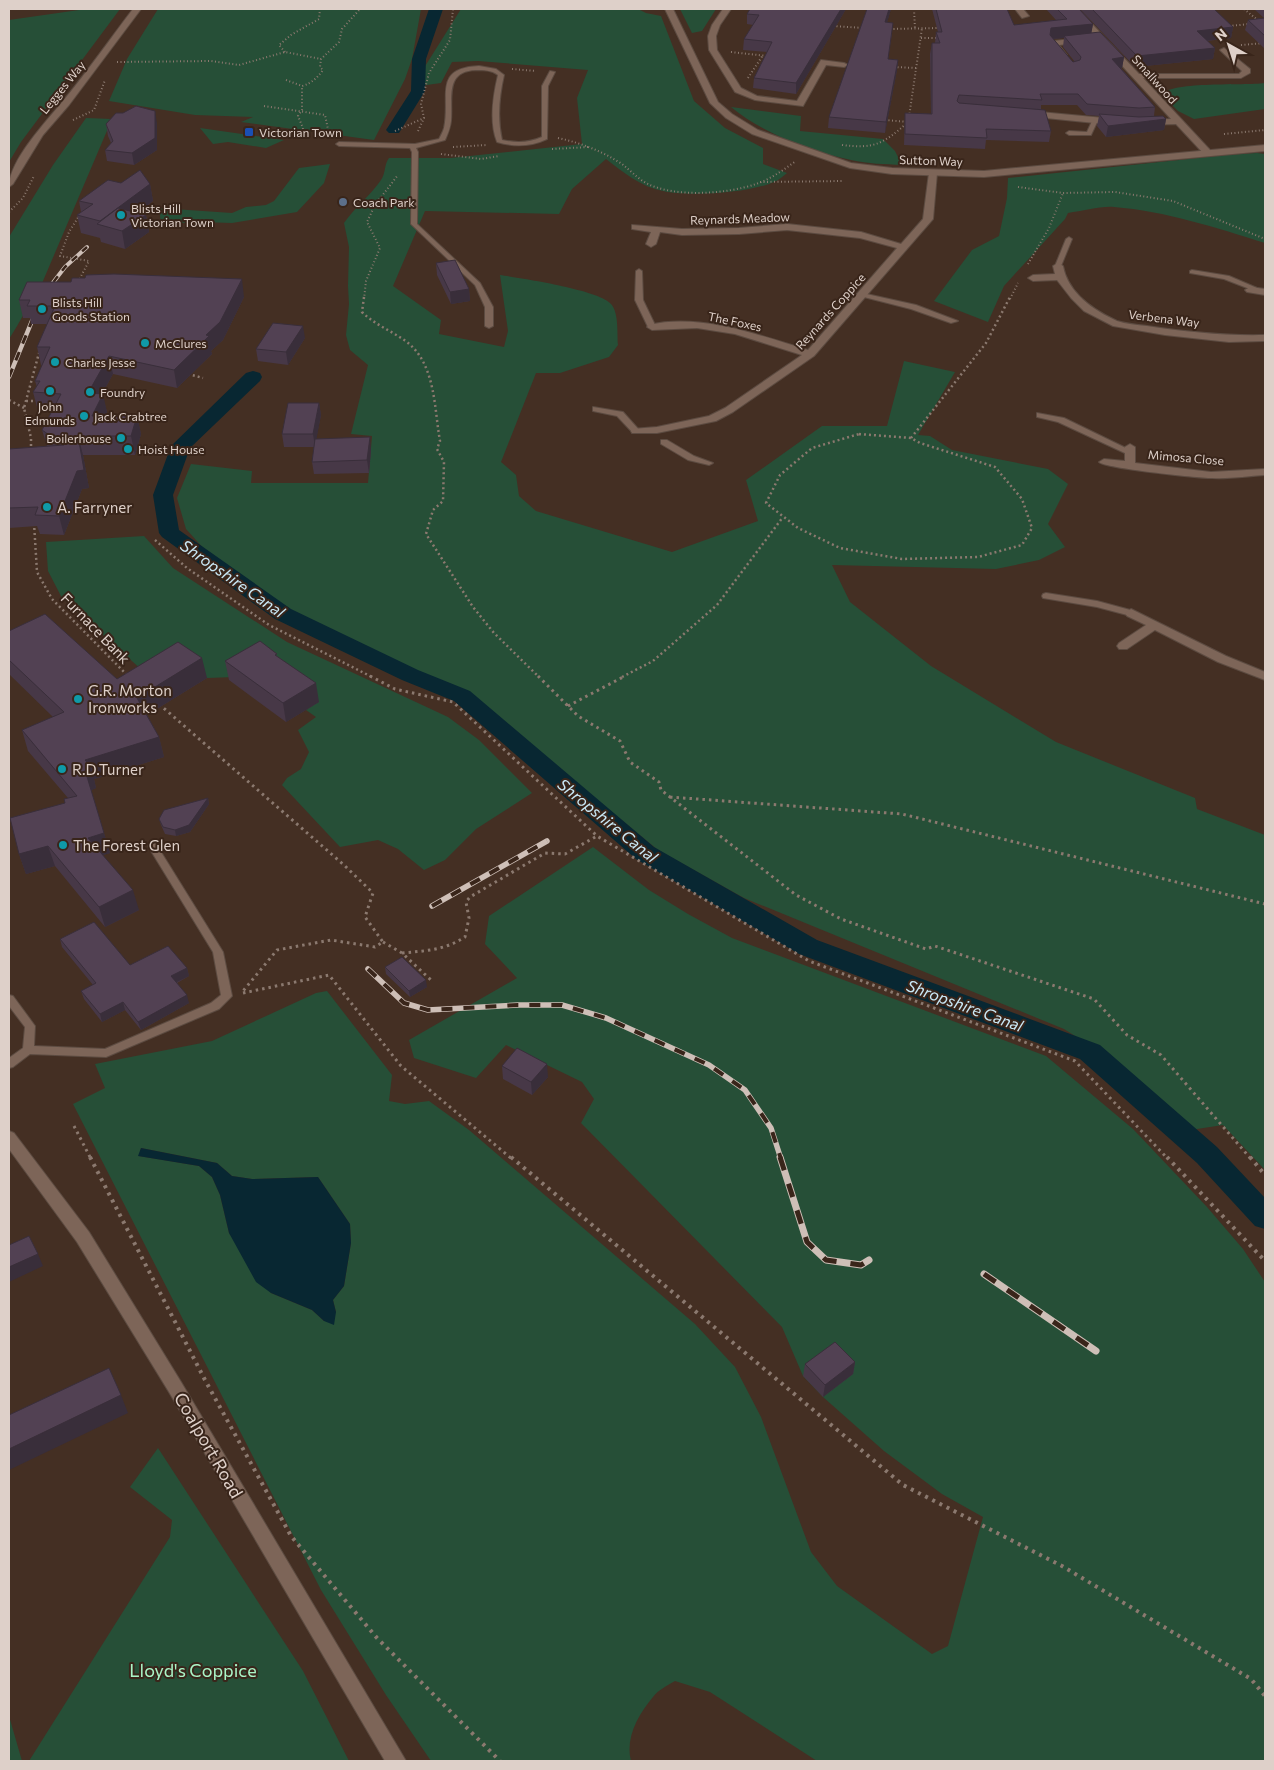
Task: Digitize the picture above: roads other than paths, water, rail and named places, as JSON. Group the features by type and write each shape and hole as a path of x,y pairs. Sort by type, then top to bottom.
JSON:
{"street":[{"name":"Legges Way","path":"9,184 39,134 66,104 138,9"},
{"name":"Sutton Way","path":"669,9 714,103 729,116 755,132 850,165 892,171 984,174 1265,148"},
{"path":"727,9 712,36 713,50 738,90 755,98 800,104 824,62 844,65"},
{"path":"1018,9 1025,16"},
{"name":"Smallwood","path":"1074,9 1207,152"},
{"path":"1069,63 1053,43 1102,38"},
{"path":"1136,76 1241,76 1247,71 1224,50"},
{"path":"1016,113 1122,122"},
{"name":"Smallwood","path":"1137,124 1177,121"},
{"name":"Reynards Coppice","path":"636,431 657,430 712,419 729,410 810,354 928,219 933,173"},
{"name":"Reynards Meadow","path":"635,227 682,232 739,231 787,227 861,235 903,247"},
{"path":"651,244 657,229"},
{"name":"Verbena Way","path":"1058,266 1060,277 1066,288 1087,309 1116,324 1229,339 1265,338"},
{"path":"1034,278 1060,277"},
{"name":"The Foxes","path":"652,327 696,325 736,331 810,354"},
{"path":"657,430 664,442"},
{"path":"1130,450 1130,466"},
{"name":"Mimosa Close","path":"1104,462 1211,476 1265,472"},
{"path":"1131,613 1222,659 1265,676"},
{"path":"1123,646 1154,625"},
{"name":"Coalport Road","path":"9,1137 83,1237 175,1387 396,1761"}],"lane":[{"path":"339,144 411,146 430,144 442,140 447,128 449,83 454,75 462,70 476,68 494,70 501,75 496,95 497,134 499,141 508,144 537,142 545,138 545,86 552,72"},
{"path":"1069,133 1089,134 1095,120"},
{"path":"411,146 415,152 414,224 478,284 489,307 489,326"},
{"path":"1058,266 1069,239"},
{"path":"639,272 639,300 652,327"},
{"path":"1192,272 1219,274 1237,280 1258,291"},
{"path":"862,295 914,307 954,321"},
{"path":"596,409 620,414 636,431"},
{"path":"1040,415 1060,420 1130,450"},
{"path":"664,442 691,458 709,463"},
{"path":"1046,596 1097,604 1131,613"},
{"path":"9,1064 28,1050 106,1053 215,1006 227,996 218,952 153,846"},
{"path":"9,999 30,1026 28,1050"}],"water":[{"path":"141,1148 217,1163 232,1176 252,1179 318,1177 350,1224 351,1243 344,1286 333,1300 336,1312 334,1325 324,1321 312,1310 271,1293 256,1282 229,1233 220,1195 212,1177 199,1166 138,1156"}],"waterway":[{"name":"Shropshire Canal","path":"394,130 418,91 419,59 436,9"},
{"name":"Shropshire Canal","path":"253,377 181,446 163,495 169,533 283,614 410,675 462,696 645,853 808,947 1090,1052 1207,1155 1265,1217"}],"railway":[{"path":"45,293 65,267 87,247"},
{"path":"9,377 36,311"},
{"path":"432,906 547,841"},
{"path":"368,969 404,1003 428,1010 518,1005 562,1005 606,1018 709,1065 745,1090 771,1128 781,1159"},
{"path":"780,1157 807,1242 826,1260 861,1265 869,1260"},
{"path":"984,1274 1096,1351"}],"place":[{"name":"Victorian Town","path":"249,132"},
{"name":"Coach Park","path":"343,202"},
{"name":"Blists Hill Victorian Town","path":"121,215"},
{"name":"Blists Hill Goods Station","path":"42,309"},
{"name":"McClures","path":"145,343"},
{"name":"Charles Jesse","path":"55,362"},
{"name":"John Edmunds","path":"50,391"},
{"name":"Foundry","path":"90,392"},
{"name":"Jack Crabtree","path":"84,416"},
{"name":"Boilerhouse","path":"121,438"},
{"name":"Hoist House","path":"128,449"},
{"name":"A. Farryner","path":"47,507"},
{"name":"G.R. Morton Ironworks","path":"78,699"},
{"name":"R.D.Turner","path":"62,769"},
{"name":"The Forest Glen","path":"63,845"}],"park label":[{"name":"Lloyd's Coppice","path":"193,1670"}]}
